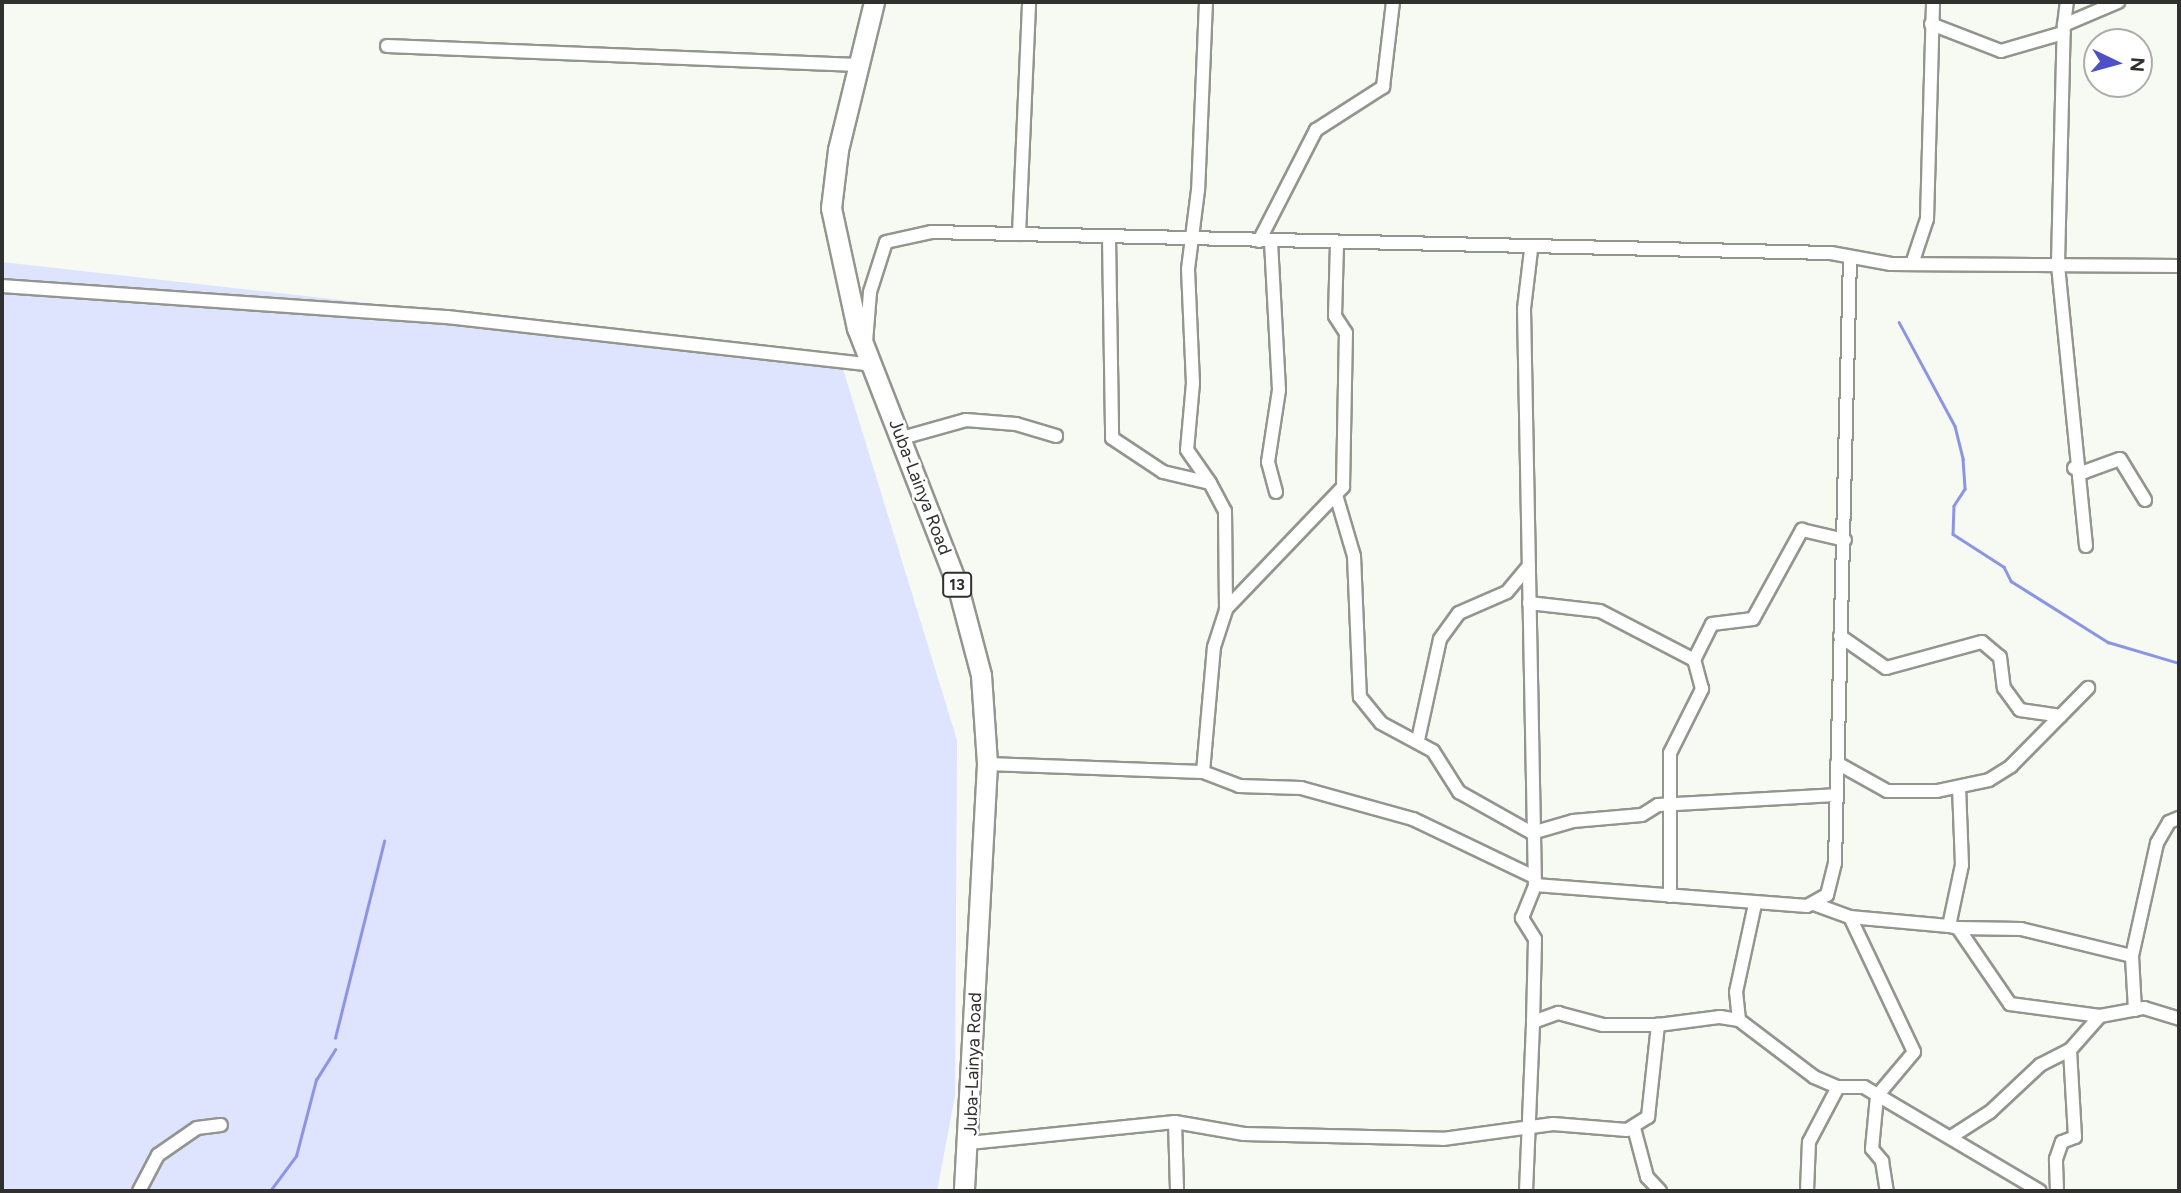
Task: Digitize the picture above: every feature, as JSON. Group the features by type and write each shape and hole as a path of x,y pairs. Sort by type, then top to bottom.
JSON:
{"main road":[{"name":"Juba-Lainya Road","path":"874,2 858,65 831,208 850,301 973,636 987,764 969,1143 964,1191"}],"street":[{"path":"1019,234 1029,2"},
{"path":"1203,772 1214,647 1226,609 1225,512 1187,450 1193,383 1189,242 1198,190 1206,2"},
{"path":"1276,492 1268,462 1279,390 1265,242 1320,124 1383,87 1394,2"},
{"path":"1912,264 1927,219 1933,2"},
{"path":"2067,2 2063,29 2058,263 2074,468 2086,546"},
{"path":"1931,24 2001,51 2063,29 2118,2"},
{"path":"387,46 858,65"},
{"path":"866,342 870,292 886,242 930,232 1189,242 1850,257 1912,264 2179,266"},
{"path":"1109,237 1112,438 1163,472 1209,483"},
{"path":"1226,609 1336,495 1346,463 1346,333 1335,316 1337,246"},
{"path":"1526,1191 1535,939 1522,918 1532,880 1537,768 1527,680 1529,566 1524,309 1531,250"},
{"path":"1814,904 1827,895 1832,881 1845,540 1850,257"},
{"path":"2,286 367,310 874,365"},
{"path":"902,438 966,420 1017,424 1056,436"},
{"path":"2074,468 2084,472 2120,459 2145,500"},
{"path":"1336,495 1354,555 1360,697 1381,723 1418,740 1433,751 1459,792 1532,833 1670,804 1835,795"},
{"path":"1670,896 1670,753 1702,689 1694,660 1712,624 1754,619 1802,530 1845,540"},
{"path":"1418,740 1440,639 1459,613 1507,592 1529,566"},
{"path":"1529,603 1600,611 1694,660"},
{"path":"1840,636 1886,668 1982,642 2000,657 2004,688 2020,710 2061,716"},
{"path":"1837,764 1872,788 1959,788 2011,766 2088,688"},
{"path":"987,764 1203,772 1239,786 1301,788 1413,819 1532,880 1755,904 1814,904 1850,917 1953,927 2021,929 2132,956"},
{"path":"1959,788 1962,865 1953,927 2010,1004 2100,1016 2135,1010 2179,1019"},
{"path":"2135,1010 2132,956 2157,843 2169,822 2179,818"},
{"path":"1739,1020 1736,992 1755,904"},
{"path":"1850,917 1914,1052 1877,1096 1872,1149 1882,1161 1887,1191"},
{"path":"1533,1022 1558,1013 1602,1025 1739,1020 1838,1087 1864,1087 2040,1191"},
{"path":"1951,1137 1990,1112 2040,1065 2070,1050 2100,1016"},
{"path":"969,1143 1175,1122 1244,1134 1443,1139 1529,1128 1634,1128 1648,1116 1658,1025"},
{"path":"2057,1191 2056,1159 2062,1142 2075,1137 2070,1050"},
{"path":"1807,1191 1809,1142 1838,1087"},
{"path":"1175,1122 1177,1191"},
{"path":"139,1191 158,1155 197,1128 221,1125"},
{"path":"1634,1128 1647,1177 1660,1191"}],"shaded area":[{"path":"2,262 839,356 957,740 955,1096 937,1191 2,1191"}],"waterway":[{"path":"1899,322 1955,426 1963,459 1965,489 1954,506 1953,534 2004,567 2011,581 2108,642 2179,663"},
{"path":"335,1038 384,841"},
{"path":"270,1191 296,1156 316,1080 335,1050"}]}
